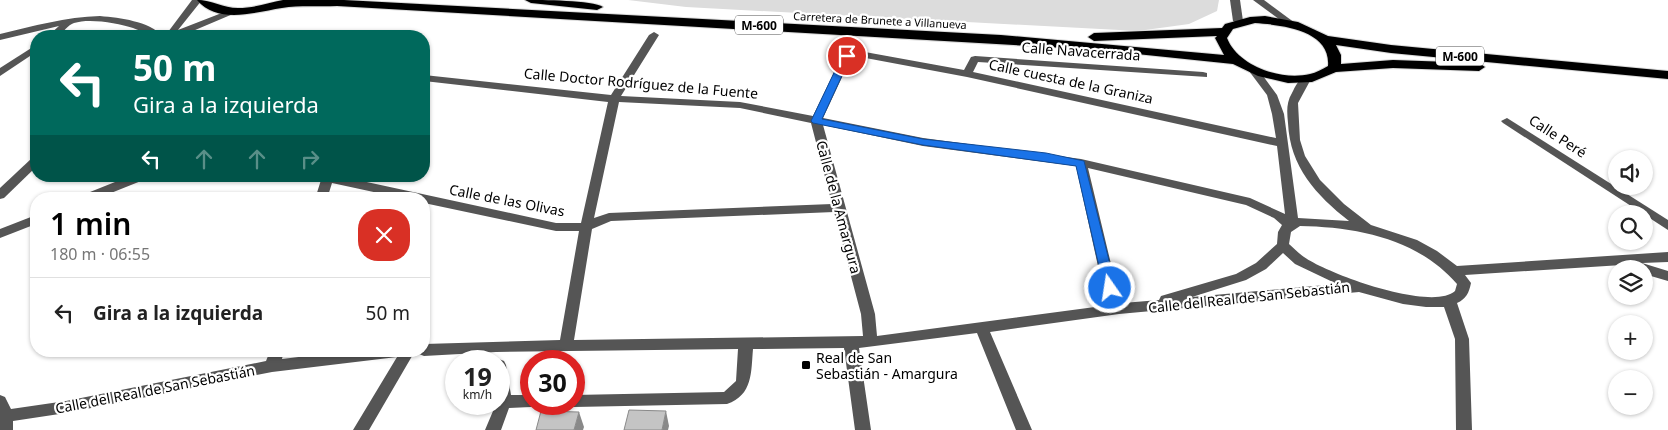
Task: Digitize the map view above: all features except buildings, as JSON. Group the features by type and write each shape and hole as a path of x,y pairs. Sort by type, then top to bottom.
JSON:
{"highway":[{"name":"M-600","path":"202,0 211,7 235,11 268,8 289,2"},
{"name":"Carretera de Brunete a Villanueva","path":"531,0 724,18 1002,35 1089,37 1222,32"},
{"name":"Carretera de Brunete a Villanueva","path":"289,2 991,39 1098,46 1233,60"},
{"name":"M-600","path":"1222,32 1238,21 1263,19 1290,23 1308,30 1323,39 1391,49 1598,70 1668,75"},
{"path":"1222,32 1220,40 1224,50 1233,60"},
{"path":"1323,39 1335,54 1334,68"},
{"name":"M-600","path":"1233,60 1271,77 1306,79 1318,77 1334,68 1393,64 1598,70"}],"street":[{"path":"174,30 197,0"},
{"path":"1235,0 1238,21"},
{"path":"1258,0 1290,23"},
{"path":"186,30 235,11"},
{"path":"0,37 70,20 110,18 140,25 148,30"},
{"path":"59,30 70,20"},
{"path":"566,346 586,228 614,99 654,35"},
{"path":"0,73 30,52"},
{"name":"Calle cuesta de la Graniza","path":"854,53 967,74 1280,143"},
{"name":"Calle de la Amargura","path":"854,53 847,56 816,121 868,314 871,342"},
{"name":"Calle Navacerrada","path":"967,74 975,59 1203,75"},
{"path":"1254,71 1272,95 1278,114 1291,224"},
{"name":"Calle Doctor Rodríguez de la Fuente","path":"430,79 614,99 740,105 923,142 1046,156 1250,202 1278,215 1291,224"},
{"path":"1306,79 1293,102 1293,132 1297,154 1316,186 1332,202 1368,229"},
{"name":"Calle Peré","path":"1506,121 1668,226"},
{"path":"1081,163 1110,288 1119,309"},
{"path":"0,195 30,167"},
{"path":"102,192 127,182"},
{"name":"Calle de las Olivas","path":"347,182 394,192"},
{"name":"Calle de las Olivas","path":"430,200 556,227 586,228 609,217 839,208"},
{"path":"0,234 30,222"},
{"path":"1329,222 1368,229 1440,258 1455,271 1464,283 1459,296 1449,301 1422,302 1358,287 1300,261 1283,245 1284,230 1291,224 1329,222"},
{"name":"Calle del Real de San Sebastián","path":"1140,308 1241,277 1260,266 1283,245"},
{"path":"1627,260 1668,257"},
{"path":"1455,271 1608,261"},
{"path":"1653,271 1668,276"},
{"name":"Calle del Real de San Sebastián","path":"510,352 566,346 871,342 982,329 1119,309 1358,287"},
{"path":"1449,301 1462,339 1464,430"},
{"path":"982,329 1024,430 1019,430"},
{"path":"585,400 727,398 743,383 746,343"},
{"path":"851,343 862,430"},
{"name":"Calle del Real de San Sebastián","path":"430,350 445,351"},
{"path":"272,366 275,357"},
{"name":"Calle del Real de San Sebastián","path":"4,421 272,366 349,357"},
{"path":"361,430 404,357"},
{"path":"0,401 4,421"},
{"path":"494,430 499,415"}],"shaded area":[{"path":"628,0 1219,0 1217,11 1189,24 1138,31 686,7"}],"place":[{"name":"Real de San Sebastián - Amargura","path":"806,365"}],"route":[{"path":"847,56 816,121 923,142 1046,156 1081,163 1110,288"}]}
